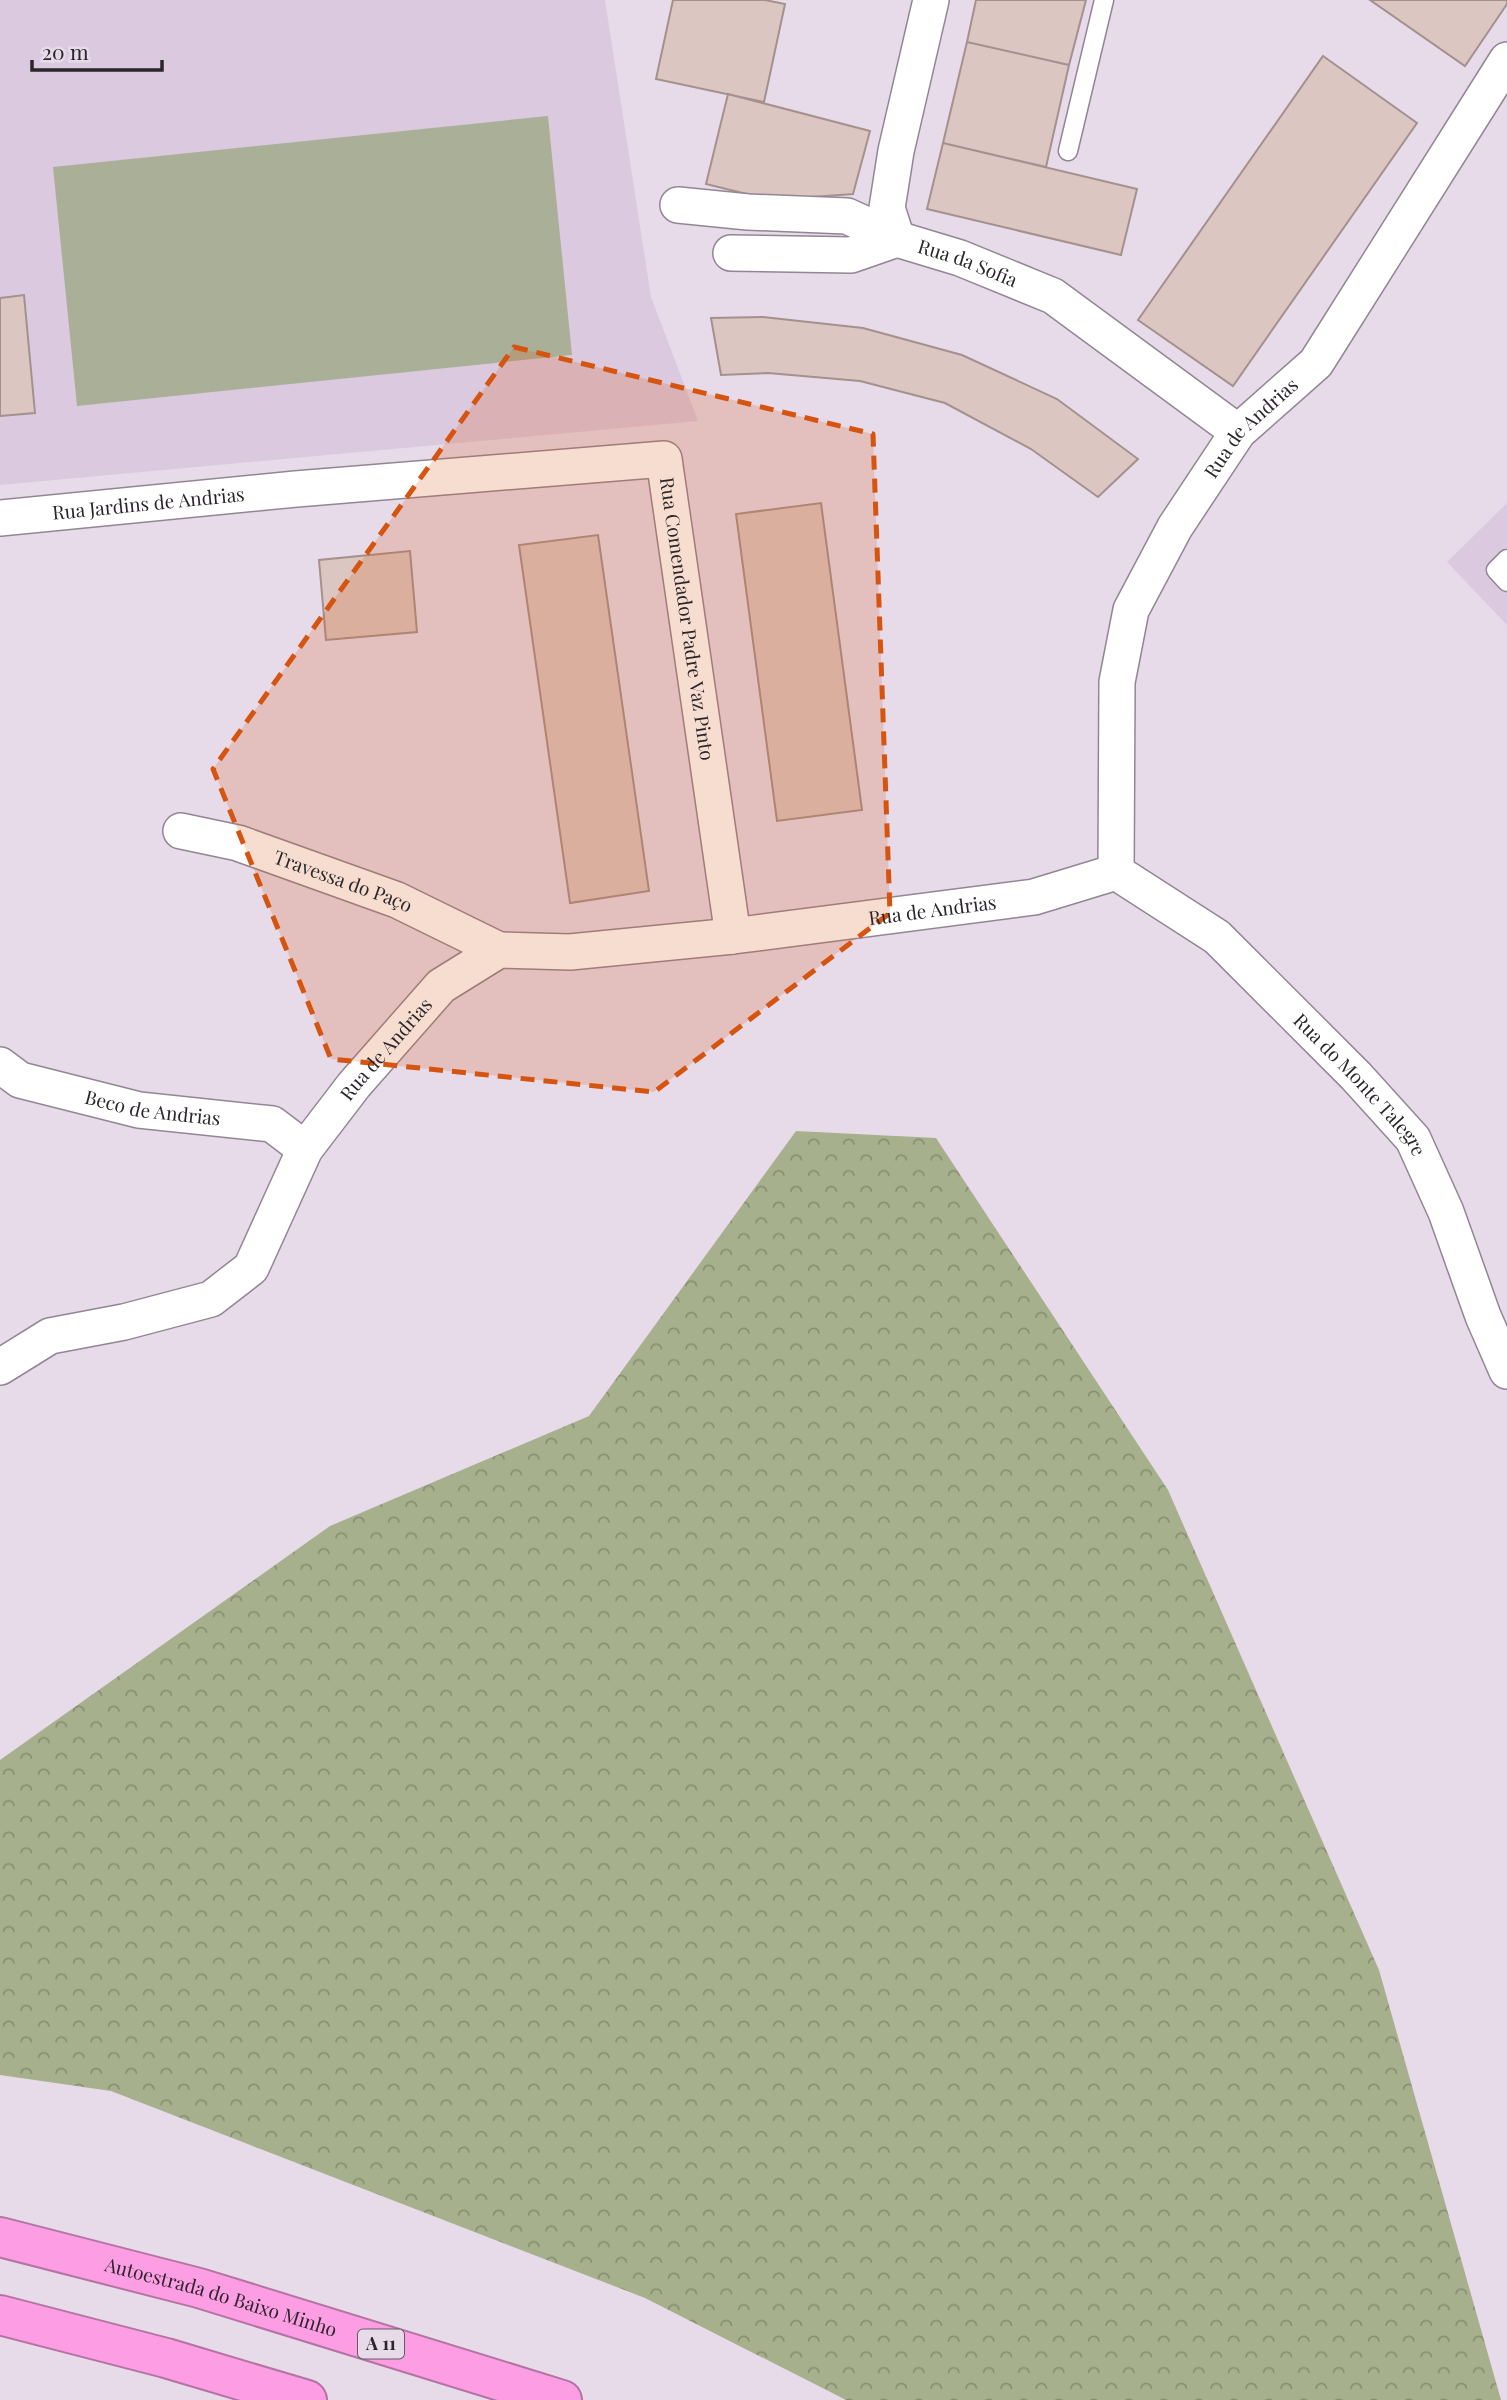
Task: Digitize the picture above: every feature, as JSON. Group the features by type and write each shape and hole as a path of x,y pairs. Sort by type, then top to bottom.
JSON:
{"highway":[{"name":"Autoestrada do Baixo Minho","path":"0,2237 200,2288 562,2400"},
{"path":"0,2315 166,2358 307,2400"}],"street":[{"name":"Rua da Sofia","path":"931,0 896,151 887,208 897,240 960,258 1053,296 1238,432"},
{"name":"Rua de Andrias","path":"0,1367 50,1336 124,1322 211,1299 251,1268 305,1149 354,1085 441,986 499,950 570,952 733,936 1034,897 1116,872 1117,682 1131,610 1175,527 1238,432 1316,363 1507,60"},
{"path":"678,205 748,212 847,216 897,240"},
{"path":"731,253 851,255 897,240"},
{"name":"Rua Comendador Padre Vaz Pinto","path":"296,489 664,460 733,936"},
{"name":"Rua Jardins de Andrias","path":"0,518 296,489"},
{"name":"Travessa do Paço","path":"181,831 238,843 397,900 499,950"},
{"name":"Rua do Monte Talegre","path":"1116,872 1217,937 1356,1076 1413,1139 1446,1212 1483,1316 1507,1371"},
{"name":"Beco de Andrias","path":"0,1065 20,1080 139,1110 272,1124 305,1149"}],"lane":[{"path":"1069,151 1104,0"},
{"path":"1507,559 1496,570 1507,582"}],"highlighted area":[{"path":"514,347 873,434 890,913 654,1092 331,1059 213,769"}],"shaded area":[{"path":"0,0 605,0 651,297 698,421 0,485"},
{"path":"1507,503 1507,625 1447,562"}],"green space":[{"path":"548,116 572,355 77,406 53,167"},
{"path":"796,1131 936,1138 1168,1490 1379,1970 1501,2400 846,2400 645,2298 111,2091 0,2075 0,1760 330,1526 589,1416"}],"building":[{"path":"673,0 765,0 785,4 764,102 656,79"},
{"path":"976,0 1086,0 1069,65 967,42"},
{"path":"1370,0 1507,0 1507,4 1465,66"},
{"path":"967,42 1069,65 1046,167 943,143"},
{"path":"1323,56 1417,123 1233,386 1138,320"},
{"path":"728,94 870,131 853,194 771,200 706,184"},
{"path":"943,143 1137,189 1121,255 927,209"},
{"path":"24,295 35,413 0,416 0,298"},
{"path":"763,317 863,328 962,355 1057,399 1138,459 1098,497 1031,449 945,403 860,381 768,373 721,375 711,318"},
{"path":"821,503 862,810 777,821 736,514"},
{"path":"598,535 649,891 570,903 519,545"},
{"path":"410,551 417,632 326,640 319,560"}]}
